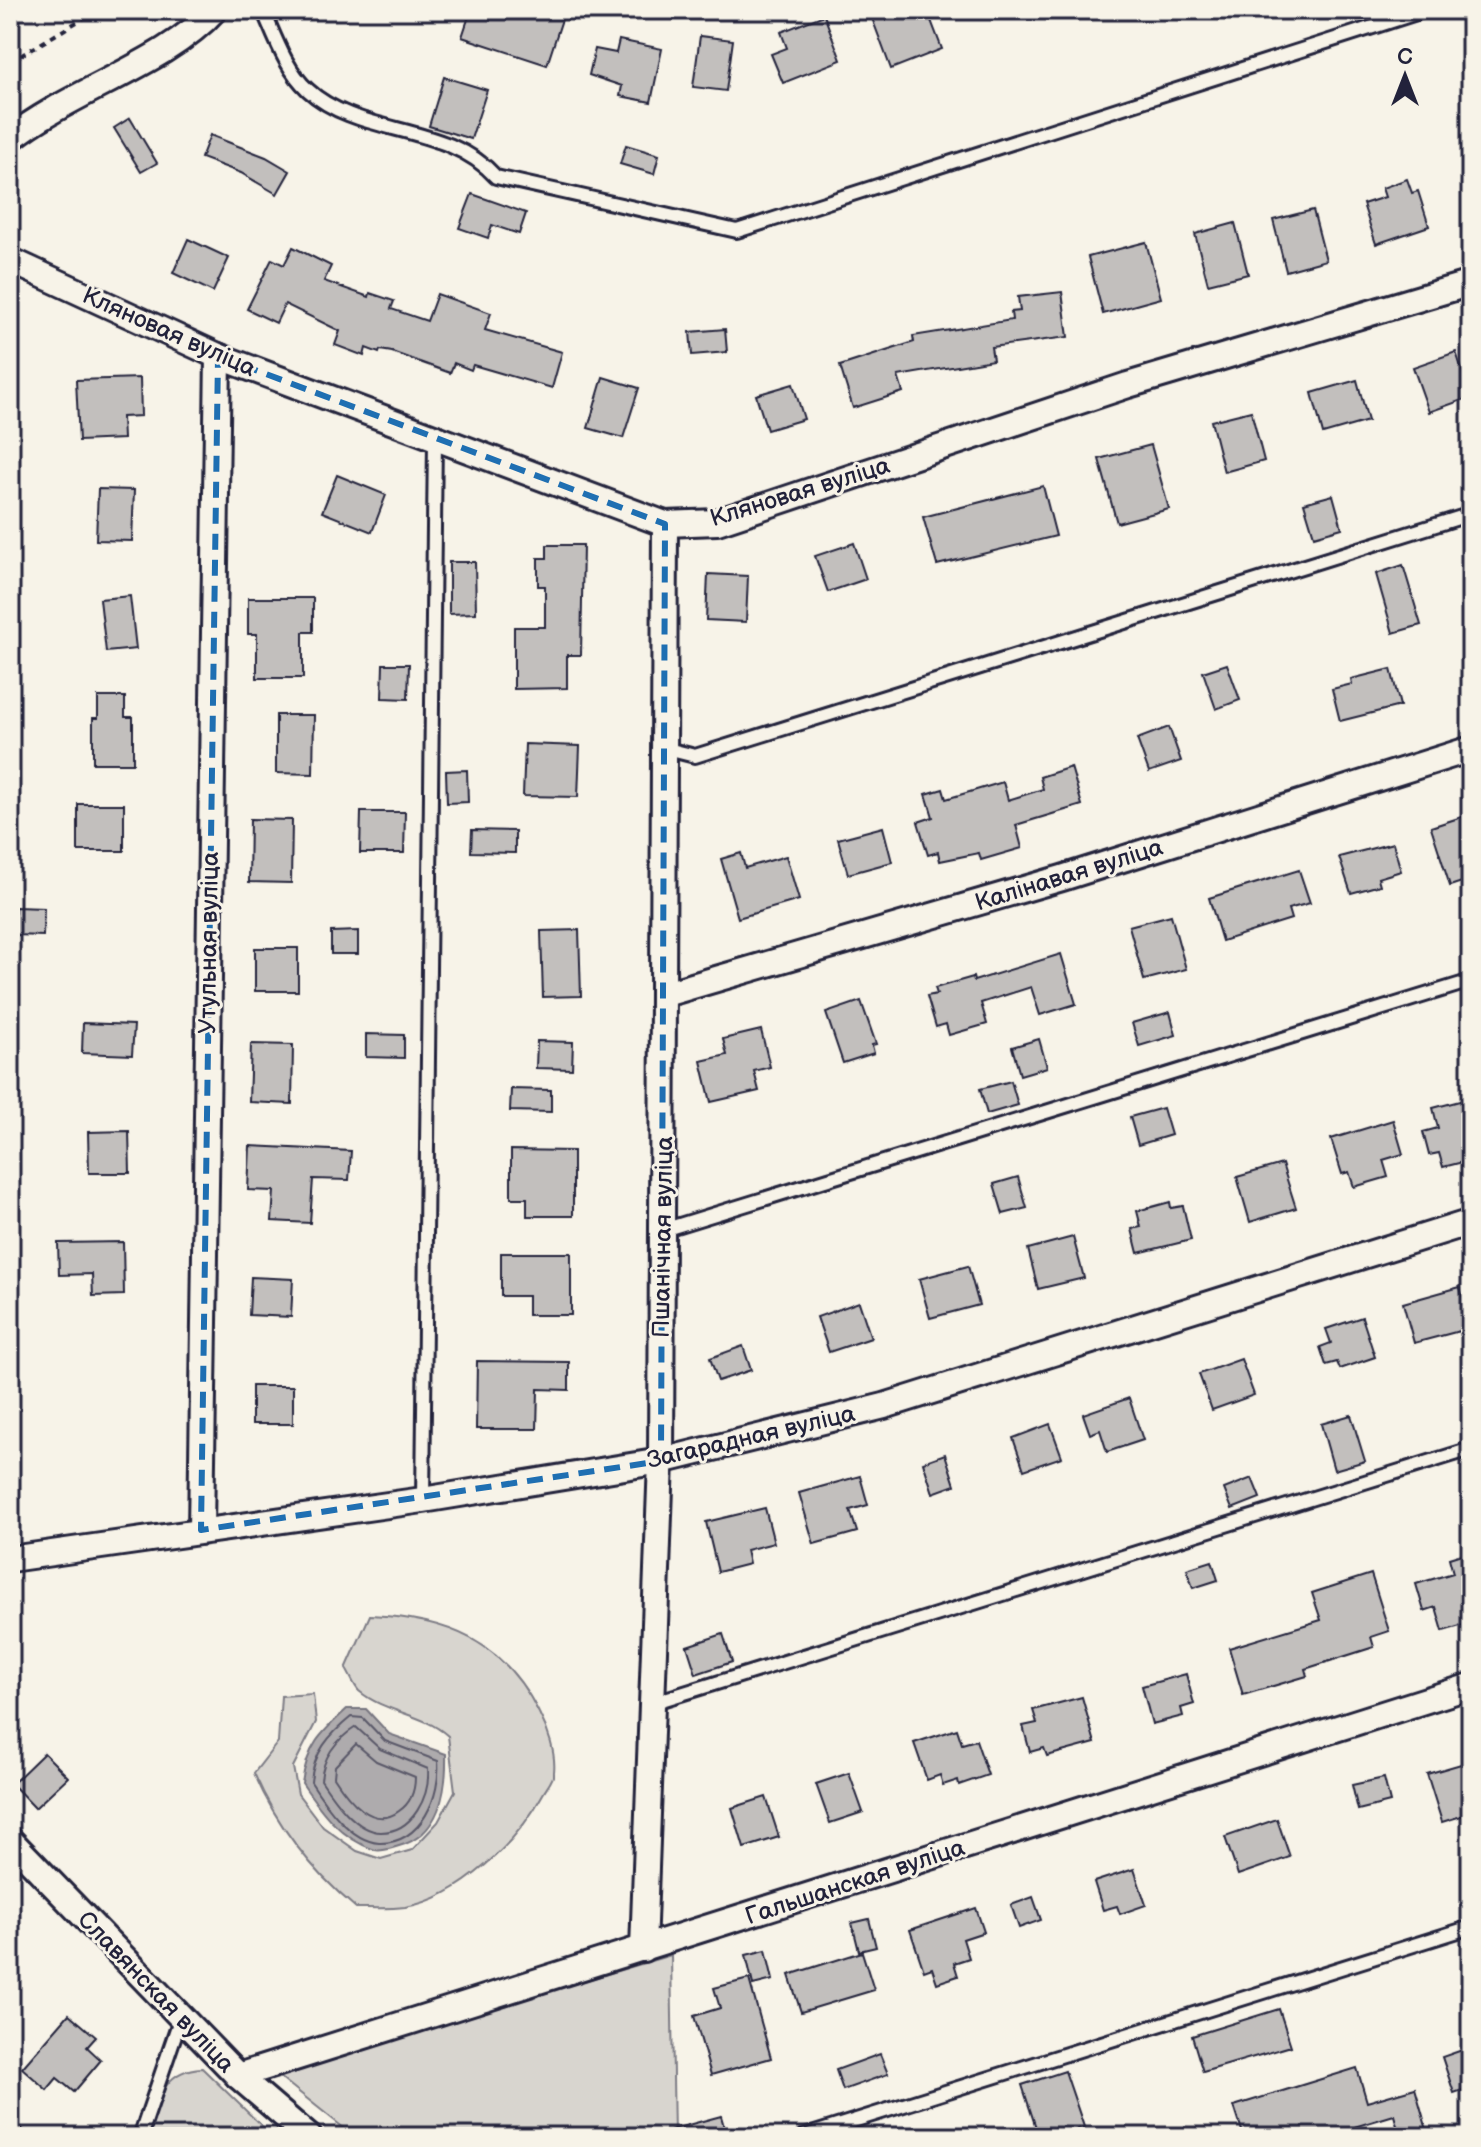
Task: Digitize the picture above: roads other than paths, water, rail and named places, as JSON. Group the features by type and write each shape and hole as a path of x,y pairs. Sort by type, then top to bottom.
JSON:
{"street":[{"path":"10,139 39,116 184,37 214,10"},
{"name":"Кляновая вуліца","path":"10,260 218,356 665,524 717,522 1128,385 1471,283"},
{"name":"Утульная вуліца","path":"201,1530 218,356"},
{"name":"Пшанічная вуліца","path":"643,1949 661,1461 665,524"},
{"name":"Калінавая вуліца","path":"665,994 1062,878 1471,749"},
{"name":"Загарадная вуліца","path":"10,1559 423,1500 661,1461 884,1406 1471,1222"},
{"name":"Гальшанская вуліца","path":"238,2076 1471,1686"},
{"name":"Славянская вуліца","path":"10,1840 238,2076 309,2137"}],"lane":[{"path":"263,10 287,62 306,88 327,106 444,143 480,159 496,177 737,231 1426,10"},
{"path":"423,1500 435,439"},
{"path":"663,748 695,756 1471,514"},
{"path":"663,1230 1471,981"},
{"path":"652,1703 1471,1449"},
{"path":"802,2137 1471,1927"},
{"path":"140,2137 181,2017"},
{"path":"10,2127 19,2137"}],"water":[{"path":"347,1709 366,1709 389,1734 446,1754 445,1782 438,1809 424,1832 413,1840 381,1850 363,1845 333,1823 302,1783 311,1750"}]}
